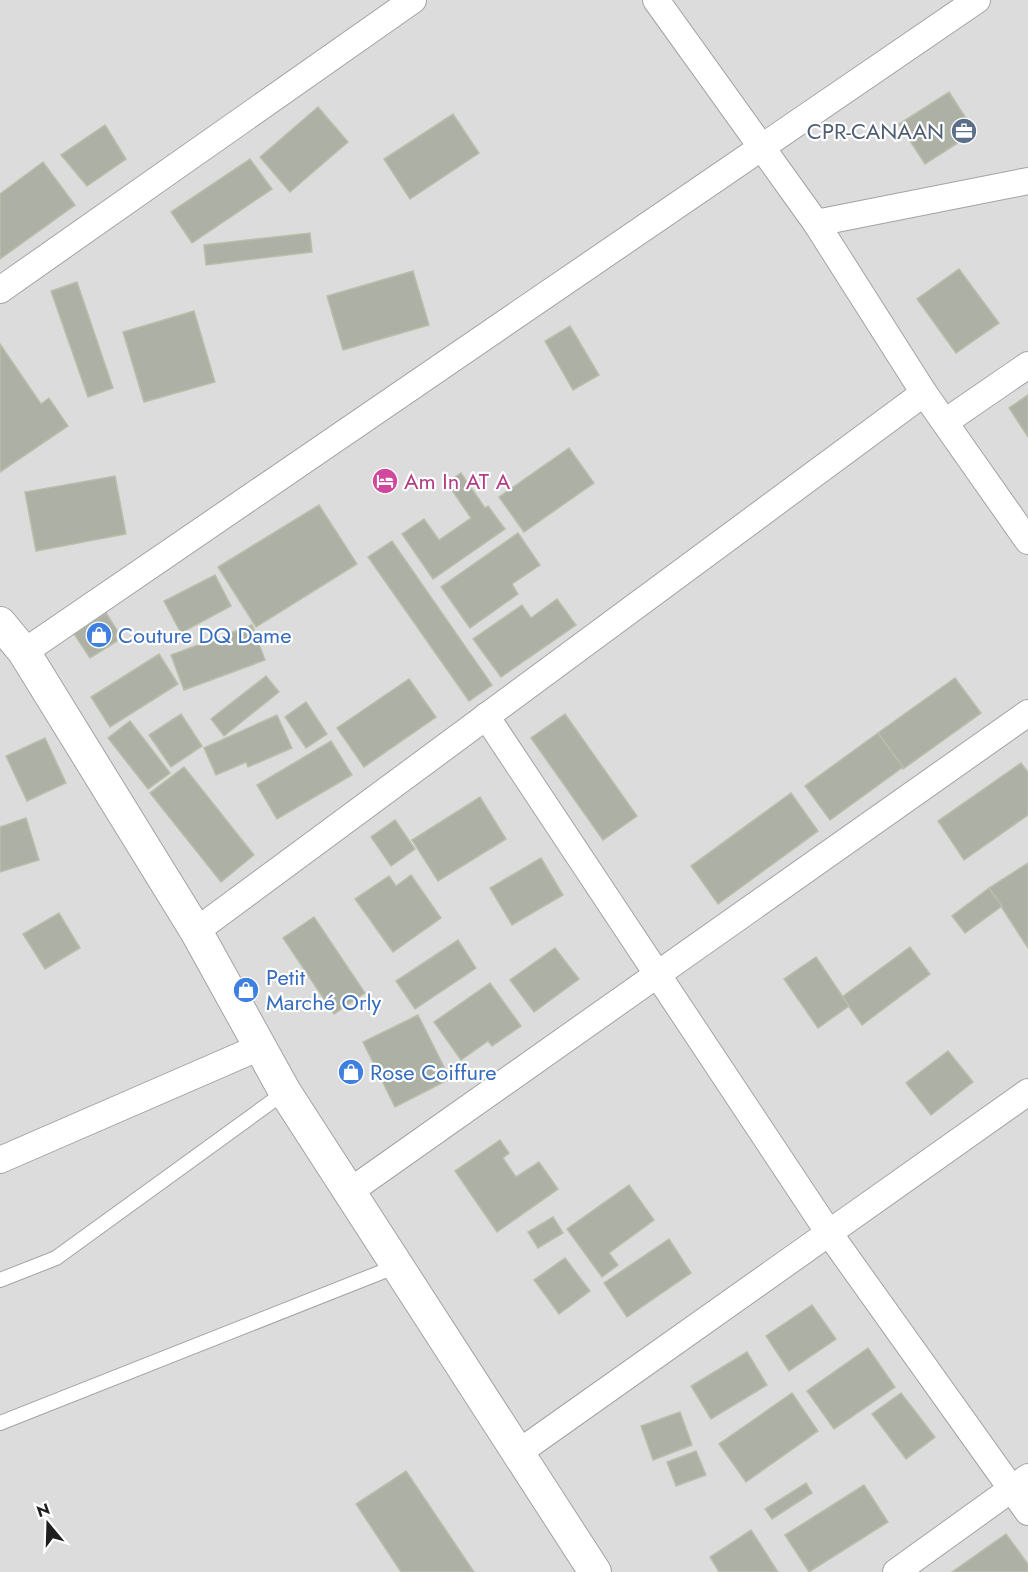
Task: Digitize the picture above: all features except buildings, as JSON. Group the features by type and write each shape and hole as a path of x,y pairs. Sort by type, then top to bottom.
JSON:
{"street":[{"path":"0,290 413,0"},
{"path":"656,0 816,223 924,393 1028,541"},
{"path":"24,652 977,0"},
{"path":"816,223 1028,181"},
{"path":"945,423 1028,365"},
{"path":"196,931 924,393"},
{"path":"0,623 24,652 196,931 285,1092 595,1572"},
{"path":"349,1192 1028,713"},
{"path":"486,716 829,1233 1020,1483 1028,1512"},
{"path":"0,1160 260,1047"},
{"path":"518,1453 1028,1092"},
{"path":"896,1572 1020,1483"}],"lane":[{"path":"0,1280 56,1258 285,1092"},
{"path":"0,1423 397,1266"}],"shaded area":[{"path":"0,0 1028,0 1028,1572 0,1572"}],"place":[{"name":"CPR-CANAAN","path":"964,131"},
{"name":"Am In AT A","path":"385,481"},
{"name":"Couture DQ Dame","path":"99,635"},
{"name":"Petit Marché Orly","path":"246,990"},
{"name":"Rose Coiffure","path":"351,1072"}]}
